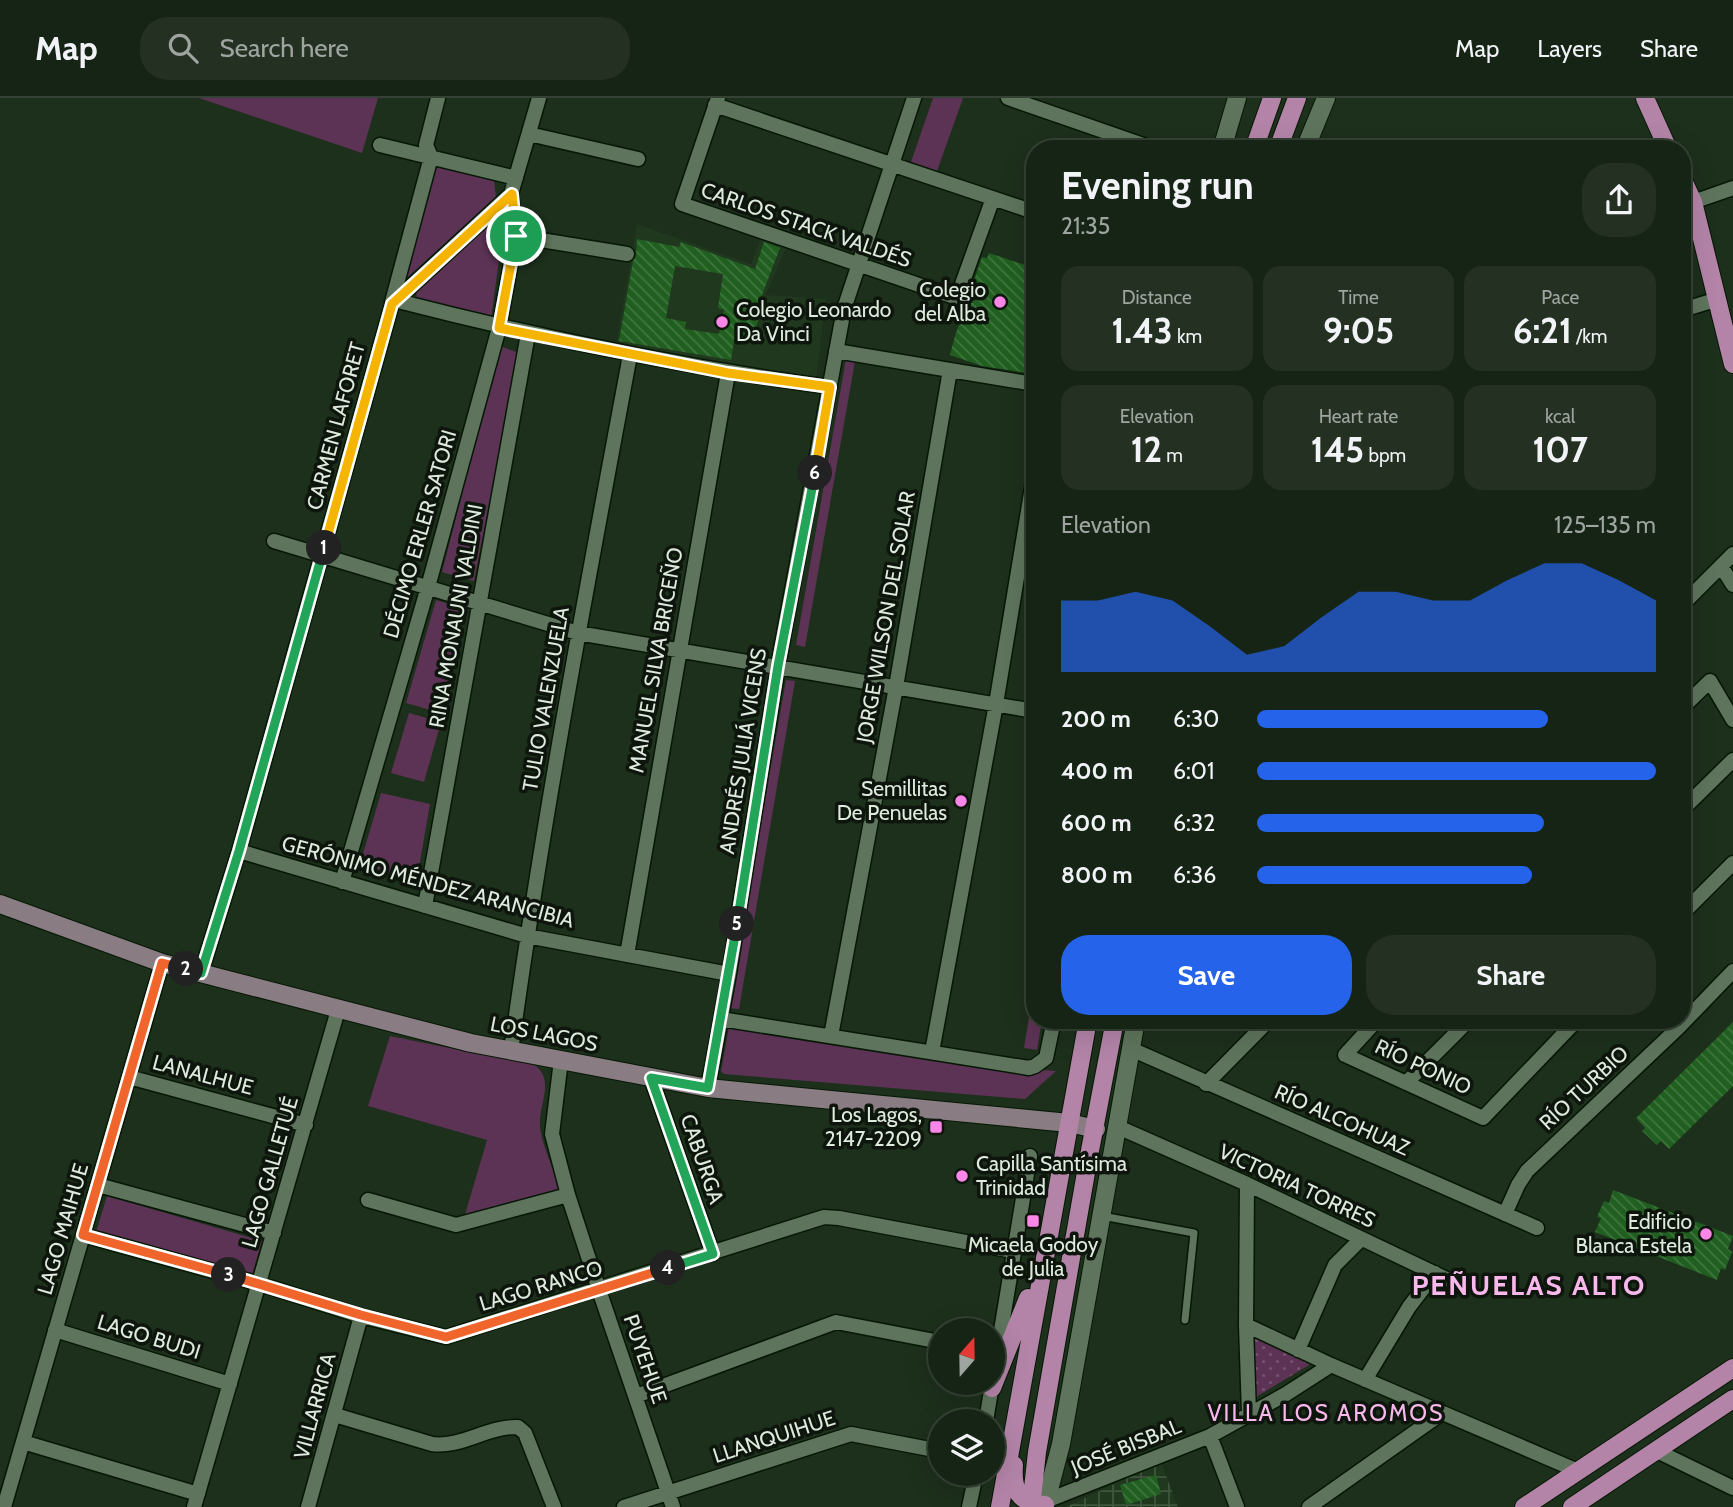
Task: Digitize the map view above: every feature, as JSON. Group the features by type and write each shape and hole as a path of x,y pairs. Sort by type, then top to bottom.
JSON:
{"main road":[{"path":"1257,140 1272,98"},
{"path":"1281,140 1297,98"},
{"path":"1645,98 1664,140"},
{"path":"1691,198 1722,304 1733,364"},
{"name":"LOS LAGOS","path":"0,904 162,963 338,1010 511,1051 708,1088 1069,1124 1096,1129"},
{"path":"1000,1507 1086,1029"},
{"path":"1013,1429 1015,1486 1020,1497 1038,1506 1039,1439 1113,1029"},
{"path":"1005,1356 1029,1297 1039,1280"},
{"path":"1524,1507 1733,1368"},
{"path":"1572,1507 1733,1399"}],"street":[{"name":"CARMEN LAFORET","path":"201,973 239,851 393,302 431,157 426,145 438,98"},
{"path":"393,302 512,194 539,98"},
{"name":"ANDRÉS JULIÁ VICENS","path":"708,1088 778,666 844,309 914,98"},
{"path":"1007,98 1129,140"},
{"path":"1225,140 1237,98"},
{"path":"1309,140 1325,98"},
{"path":"717,101 1026,209"},
{"name":"CARLOS STACK VALDÉS","path":"717,101 682,204 957,298 993,198"},
{"path":"529,134 638,159"},
{"path":"380,145 516,178"},
{"path":"1693,202 1733,188"},
{"name":"DÉCIMO ERLER SATORI","path":"342,882 428,587 499,328 516,236 512,194"},
{"path":"516,236 626,254"},
{"path":"393,302 499,328 630,355 728,373 830,387"},
{"path":"1691,309 1722,304"},
{"name":"RINA MONAUNI VALDINI","path":"425,906 528,334"},
{"path":"836,351 1026,383"},
{"name":"TULIO VALENZUELA","path":"511,1051 527,936 578,633 630,355"},
{"name":"JORGE WILSON DEL SOLAR","path":"831,1036 896,687 950,370"},
{"name":"MANUEL SILVA BRICEÑO","path":"627,955 728,373"},
{"path":"932,1052 996,704 1026,523"},
{"path":"274,541 578,633 1026,710"},
{"path":"1691,596 1733,554"},
{"path":"1721,566 1733,585"},
{"path":"1691,699 1710,681 1733,720"},
{"path":"1691,801 1733,760"},
{"name":"GERÓNIMO MÉNDEZ ARANCIBIA","path":"239,851 527,936 729,974"},
{"path":"1691,905 1733,863"},
{"name":"LAGO MAIHUE","path":"4,1507 162,963"},
{"name":"RÍO TURBIO","path":"1691,1009 1733,971"},
{"name":"LAGO GALLETUÉ","path":"196,1501 338,1010"},
{"path":"721,1019 1029,1068 1041,1063 1048,1053 1052,1029"},
{"path":"1038,1506 1061,1444 1134,1029"},
{"path":"1206,1084 1258,1029"},
{"name":"RÍO PONIO","path":"1369,1029 1345,1055 1483,1118 1568,1029"},
{"path":"1406,1083 1460,1029"},
{"name":"RÍO TURBIO","path":"1505,1214 1527,1171 1669,1029"},
{"name":"RÍO ALCOHUAZ","path":"1131,1049 1537,1228"},
{"name":"PUYEHUE","path":"561,1060 552,1134 568,1195 671,1500"},
{"name":"LANALHUE","path":"129,1077 306,1125"},
{"name":"CABURGA","path":"651,1078 713,1254"},
{"name":"VICTORIA TORRES","path":"1118,1127 1247,1184 1457,1284"},
{"path":"1001,1318 1030,1156"},
{"path":"1247,1184 1245,1325 1250,1414"},
{"path":"97,1185 274,1233"},
{"path":"368,1200 456,1225 568,1195"},
{"name":"LAGO RANCO","path":"83,1235 446,1337 824,1217 1013,1251"},
{"path":"1298,1350 1335,1265 1361,1239"},
{"path":"1365,1380 1409,1307 1434,1273"},
{"name":"VILLARRICA","path":"308,1507 361,1315"},
{"path":"636,1396 836,1322 928,1340"},
{"path":"1245,1325 1365,1380 1578,1471"},
{"name":"LAGO BUDI","path":"55,1330 230,1384"},
{"name":"JOSÉ BISBAL","path":"1038,1506 1210,1436 1331,1365"},
{"path":"1309,1507 1442,1413"},
{"path":"335,1415 445,1446 506,1427 518,1427 525,1433 554,1507"},
{"name":"LLANQUIHUE","path":"624,1507 671,1500 851,1434 928,1449"},
{"path":"1210,1436 1237,1507"},
{"path":"23,1442 196,1501"},
{"path":"1655,1450 1733,1488"},
{"path":"968,1507 973,1486"}],"lane":[{"path":"1101,1216 1194,1233 1185,1320"}],"shaded area":[{"path":"199,98 378,98 362,153"},
{"path":"933,98 963,98 936,174 910,165"},
{"path":"433,166 494,180 496,197 401,283"},
{"path":"506,208 491,319 417,303 416,288"},
{"name":"Colegio Leonardo Da Vinci","path":"637,224 751,264 762,235 788,243 766,295 826,299 816,379 616,345"},
{"path":"500,346 519,353 474,581 442,572"},
{"path":"846,359 855,361 805,647 796,645"},
{"path":"436,600 462,608 445,714 406,703"},
{"path":"786,680 795,681 739,1009 729,1008"},
{"path":"409,713 441,722 424,782 391,773"},
{"path":"381,793 430,804 418,873 409,879 368,866 362,857"},
{"path":"729,1027 1056,1071 1025,1099 724,1074 721,1071"},
{"path":"1027,1029 1040,1029 1037,1050 1024,1048"},
{"path":"390,1036 534,1065 544,1078 541,1133 560,1189 464,1218 487,1140 368,1106"},
{"path":"107,1196 262,1241 251,1278 96,1232"},
{"path":"1256,1336 1314,1362 1254,1398 1249,1341"},
{"path":"1161,1462 1178,1507 1066,1507"}],"building":[{"path":"637,239 679,247 681,242 755,269 764,242 780,248 762,295 754,343 734,340 731,360 619,341","holes":["675,266 723,274 718,308 724,310 719,334 685,329 686,322 666,318"]},
{"name":"Colegio del Alba","path":"989,253 1026,265 1026,373 982,366 950,355 982,257 987,258"},
{"path":"1733,1022 1733,1086 1669,1149 1661,1141 1657,1145 1642,1131 1645,1128 1636,1118"},
{"name":"Edificio Blanca Estela","path":"1613,1190 1733,1236 1728,1249 1732,1252 1725,1270 1721,1268 1717,1280 1595,1232 1601,1218 1597,1217 1604,1201 1609,1203"},
{"path":"1156,1475 1161,1494 1126,1505 1120,1485"}],"place":[{"name":"Colegio del Alba","path":"1000,302"},
{"name":"Colegio Leonardo Da Vinci","path":"722,322"},
{"name":"Semillitas De Penuelas","path":"961,801"},
{"name":"Los Lagos, 2147-2209","path":"936,1127"},
{"name":"Capilla Santísima Trinidad","path":"962,1176"},
{"name":"Micaela Godoy de Julia","path":"1033,1221"},
{"name":"Edificio Blanca Estela","path":"1706,1234"}],"district":[{"name":"PEÑUELAS ALTO","path":"1529,1285"},
{"name":"VILLA LOS AROMOS","path":"1326,1413"}],"route":[{"path":"512,194 516,236 499,328 728,373 830,387 778,666 708,1088 651,1078 713,1254 446,1337 83,1235 162,963 201,973 239,851 392,304 512,194"}]}
